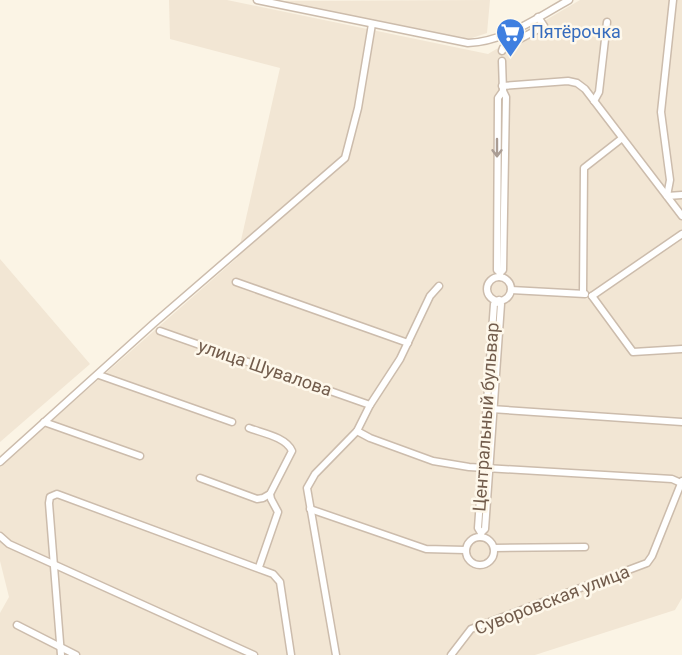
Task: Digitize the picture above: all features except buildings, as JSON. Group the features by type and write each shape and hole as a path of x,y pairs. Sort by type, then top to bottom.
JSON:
{"street":[{"path":"257,0 285,3 372,24 468,43 480,43 509,32 567,0"},
{"path":"667,196 669,180 661,112 673,0"},
{"path":"502,51 503,48 544,26 538,17"},
{"path":"594,101 599,92 607,21"},
{"path":"0,462 161,317 345,158 358,108 372,24"},
{"name":"Центральный бульвар","path":"499,301 494,299 488,291 490,281 500,275 496,270 498,98 502,88 502,61"},
{"path":"502,88 568,81 578,83 682,216"},
{"path":"583,293 584,168 621,139"},
{"path":"667,196 682,195"},
{"path":"592,296 682,234"},
{"path":"500,275 508,281 511,290 583,293 592,296 633,352 682,349"},
{"path":"236,282 408,343"},
{"path":"336,655 307,488 315,474 357,431 370,405 400,359 430,296 440,286"},
{"name":"Центральный бульвар","path":"465,550 470,540 481,535 485,529 494,304 507,298 511,290"},
{"name":"улица Шувалова","path":"160,331 370,405"},
{"path":"99,375 232,422"},
{"path":"491,409 682,422"},
{"path":"44,422 140,456"},
{"path":"249,428 284,441 290,445 292,451 270,494 257,499"},
{"path":"357,431 433,461 469,467 672,479 682,482"},
{"path":"200,478 276,506"},
{"name":"Суворовская улица","path":"451,655 471,628 647,563 652,556 682,482"},
{"path":"61,655 49,503 50,497 57,494 273,574 280,582 291,655"},
{"path":"259,567 278,512 270,494"},
{"path":"310,509 426,549 465,550 466,558 479,566 491,561 494,548 585,547"},
{"name":"Центральный бульвар","path":"481,535 494,548"},
{"path":"0,536 9,544 254,655"},
{"path":"17,625 76,655"}],"shaded area":[{"path":"169,0 227,0 488,54 580,0 682,0 682,598 675,610 535,655 0,655 0,613 9,597 0,561 0,466 237,258 280,68 170,39"},
{"path":"490,0 487,33 469,39 281,1"},
{"path":"0,259 90,364 0,442"}],"place":[{"name":"Пятёрочка","path":"510,58"}]}
